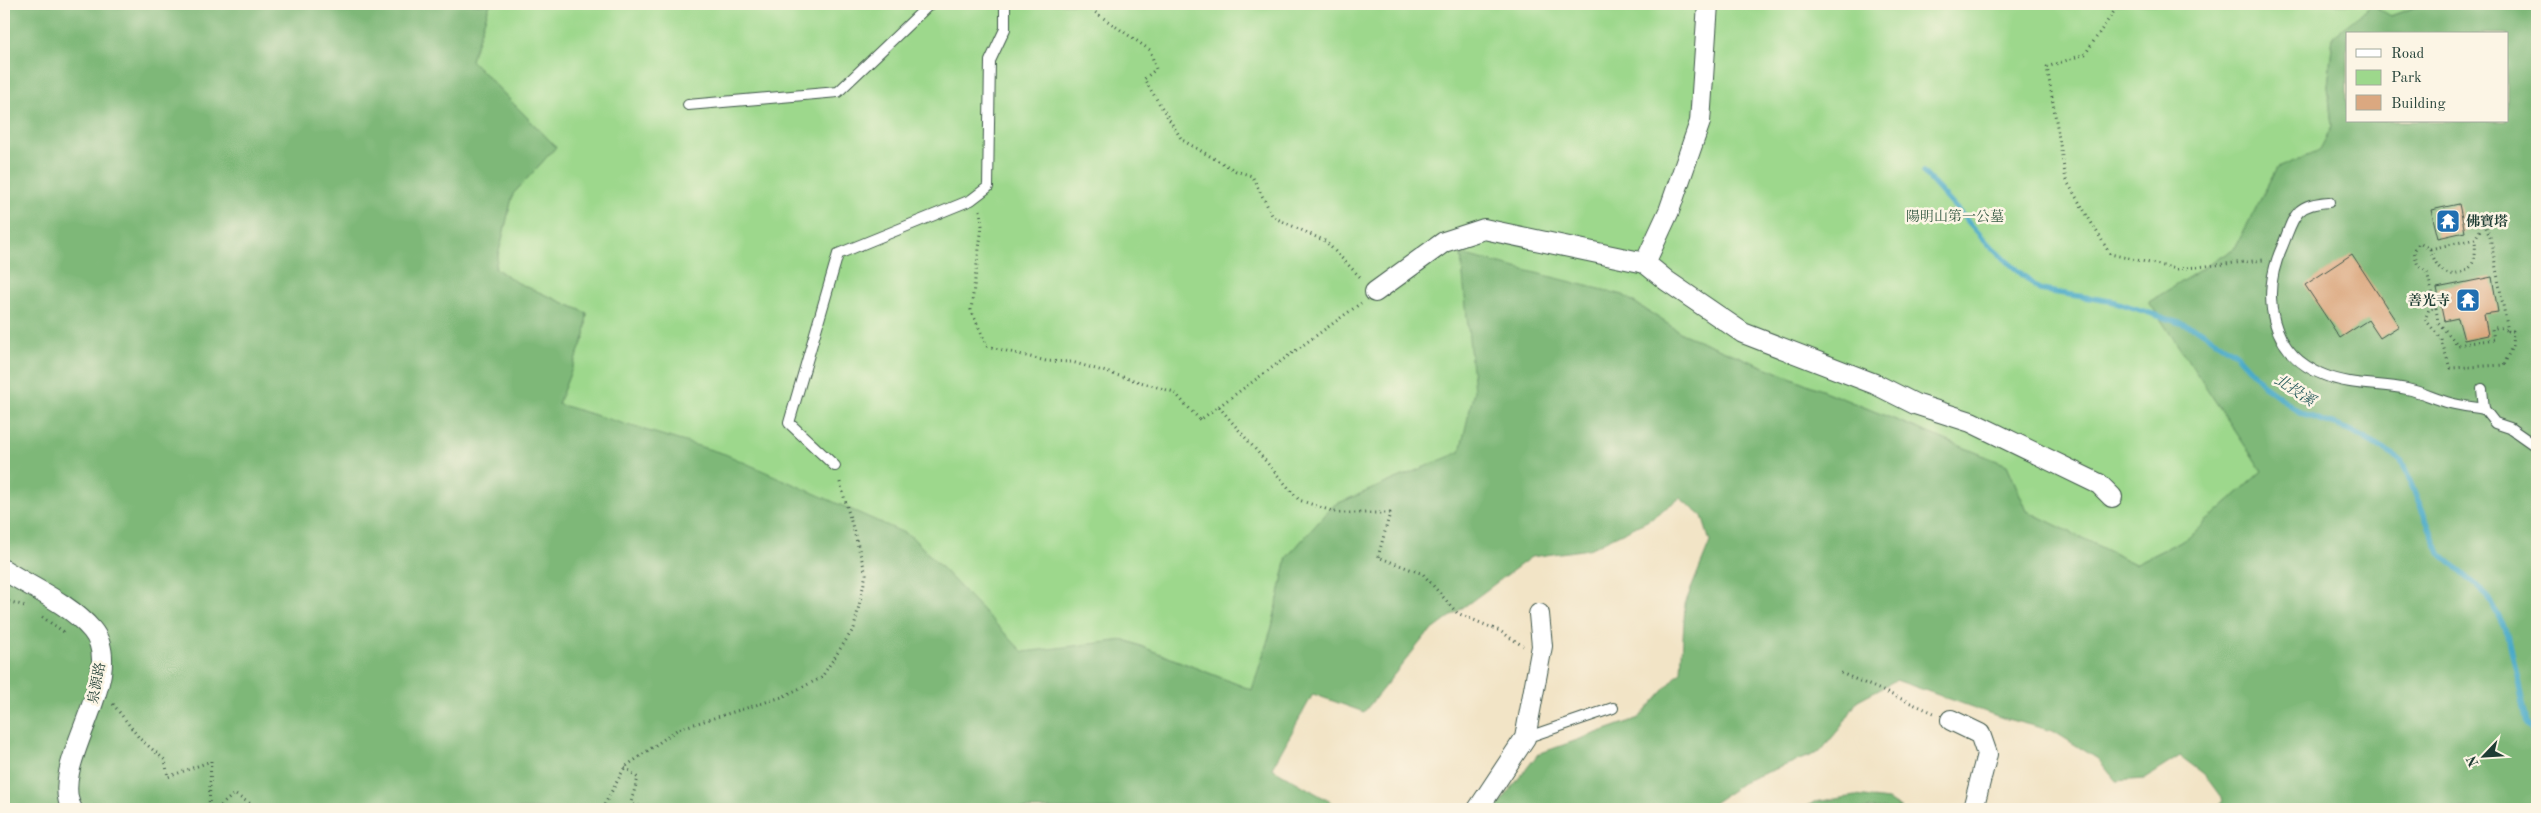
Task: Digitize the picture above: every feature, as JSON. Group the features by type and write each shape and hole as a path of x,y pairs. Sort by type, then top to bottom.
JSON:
{"street":[{"path":"1645,262 1669,211 1700,122 1708,4"},
{"path":"1375,292 1444,242 1484,229 1645,262 1667,281 1743,333 1875,384 1915,404 1971,422 2099,484 2112,497"},
{"name":"泉源路","path":"4,570 73,614 93,632 99,644 102,664 98,684 86,726 67,779 69,803 72,809"},
{"path":"1478,809 1526,738 1542,646 1538,614"},
{"path":"1951,720 1980,734 1987,754 1973,809"}],"lane":[{"path":"688,105 838,92 930,4"},
{"path":"835,466 789,423 838,254 971,200 988,187 990,61 1005,29 1005,4"},
{"path":"2329,202 2310,203 2294,218 2276,259 2271,286 2272,318 2283,345 2305,366 2325,376 2362,385 2406,388 2449,403 2484,409"},
{"path":"2482,388 2484,409 2495,423 2510,428 2537,447"},
{"path":"1526,738 1613,708"}],"path":[{"path":"978,194 982,226 971,310 988,346 1046,361 1072,362 1174,392 1200,420 1375,292 1325,241 1273,217 1252,176 1236,171 1182,140 1144,79 1156,69 1150,50 1083,4"},
{"path":"2119,4 2085,54 2047,67 2066,180 2110,254 2177,269 2276,259"},
{"path":"2436,308 2429,309 2424,319 2441,339 2450,368 2504,365 2512,346 2513,331 2508,331 2499,327 2492,328 2494,338 2458,345 2438,322 2436,308 2427,272 2418,266 2414,251 2419,242 2430,249 2442,270 2452,275 2462,272 2470,268 2474,261 2475,239 2484,223 2490,237 2508,331"},
{"path":"2430,249 2475,239"},
{"path":"1218,406 1299,500 1338,513 1390,513 1378,558 1423,574 1457,613 1500,630 1540,658"},
{"path":"602,809 626,766 678,729 782,697 821,678 854,628 866,574 835,466"},
{"path":"4,600 34,609"},
{"path":"41,616 70,636"},
{"path":"1841,673 1951,720"},
{"path":"98,684 140,739 165,760 168,777 211,761 209,809"},
{"path":"626,766 638,778 631,802 645,809"},
{"path":"217,809 234,794 256,807 315,809"}],"green space":[{"path":"4,4 490,4 471,60 556,147 513,194 495,268 518,283 587,313 585,335 558,404 725,454 911,536 1023,652 1125,640 1252,690 1272,627 1287,557 1334,505 1460,452 1474,391 1461,254 1623,295 1683,334 2007,465 2027,511 2135,564 2189,537 2262,471 2149,302 2235,248 2277,168 2319,151 2332,127 2328,86 2333,36 2372,5 2391,16 2424,4 2537,4 2537,809 2218,809 2223,800 2204,774 2180,756 2144,779 2116,781 2098,759 2053,731 2003,718 1896,680 1858,700 1841,727 1820,752 1747,780 1705,809 1495,809 1538,754 1639,718 1681,671 1685,604 1710,542 1702,516 1680,498 1647,521 1589,549 1531,557 1426,635 1364,712 1313,694 1272,768 1343,809 4,809"},
{"name":"陽明山第一公墓","path":"490,4 2424,4 2333,36 2328,86 2332,127 2319,152 2277,168 2235,248 2149,302 2262,471 2189,537 2135,564 2027,511 2007,465 1683,334 1623,295 1461,255 1475,391 1460,453 1334,505 1287,557 1272,627 1252,690 1125,640 1023,653 911,536 558,404 585,335 587,313 518,283 495,268 513,194 556,147 471,60"},
{"path":"1856,796 1888,800 1902,809 1803,809 1814,802"}],"building":[{"name":"佛寶塔","path":"2459,204 2465,232 2438,238 2431,210"},
{"path":"2352,254 2399,326 2380,338 2368,320 2340,338 2305,285"},
{"name":"善光寺","path":"2492,277 2498,312 2484,314 2488,335 2464,340 2458,318 2444,321 2437,288"}],"waterway":[{"name":"北投溪","path":"1923,172 1993,249 2040,290 2116,302 2198,329 2236,354 2265,386 2301,413 2352,431 2401,460 2440,553 2488,596 2508,635 2527,723 2537,738"}],"place":[{"name":"佛寶塔","path":"2448,221"},
{"name":"善光寺","path":"2468,300"}]}
